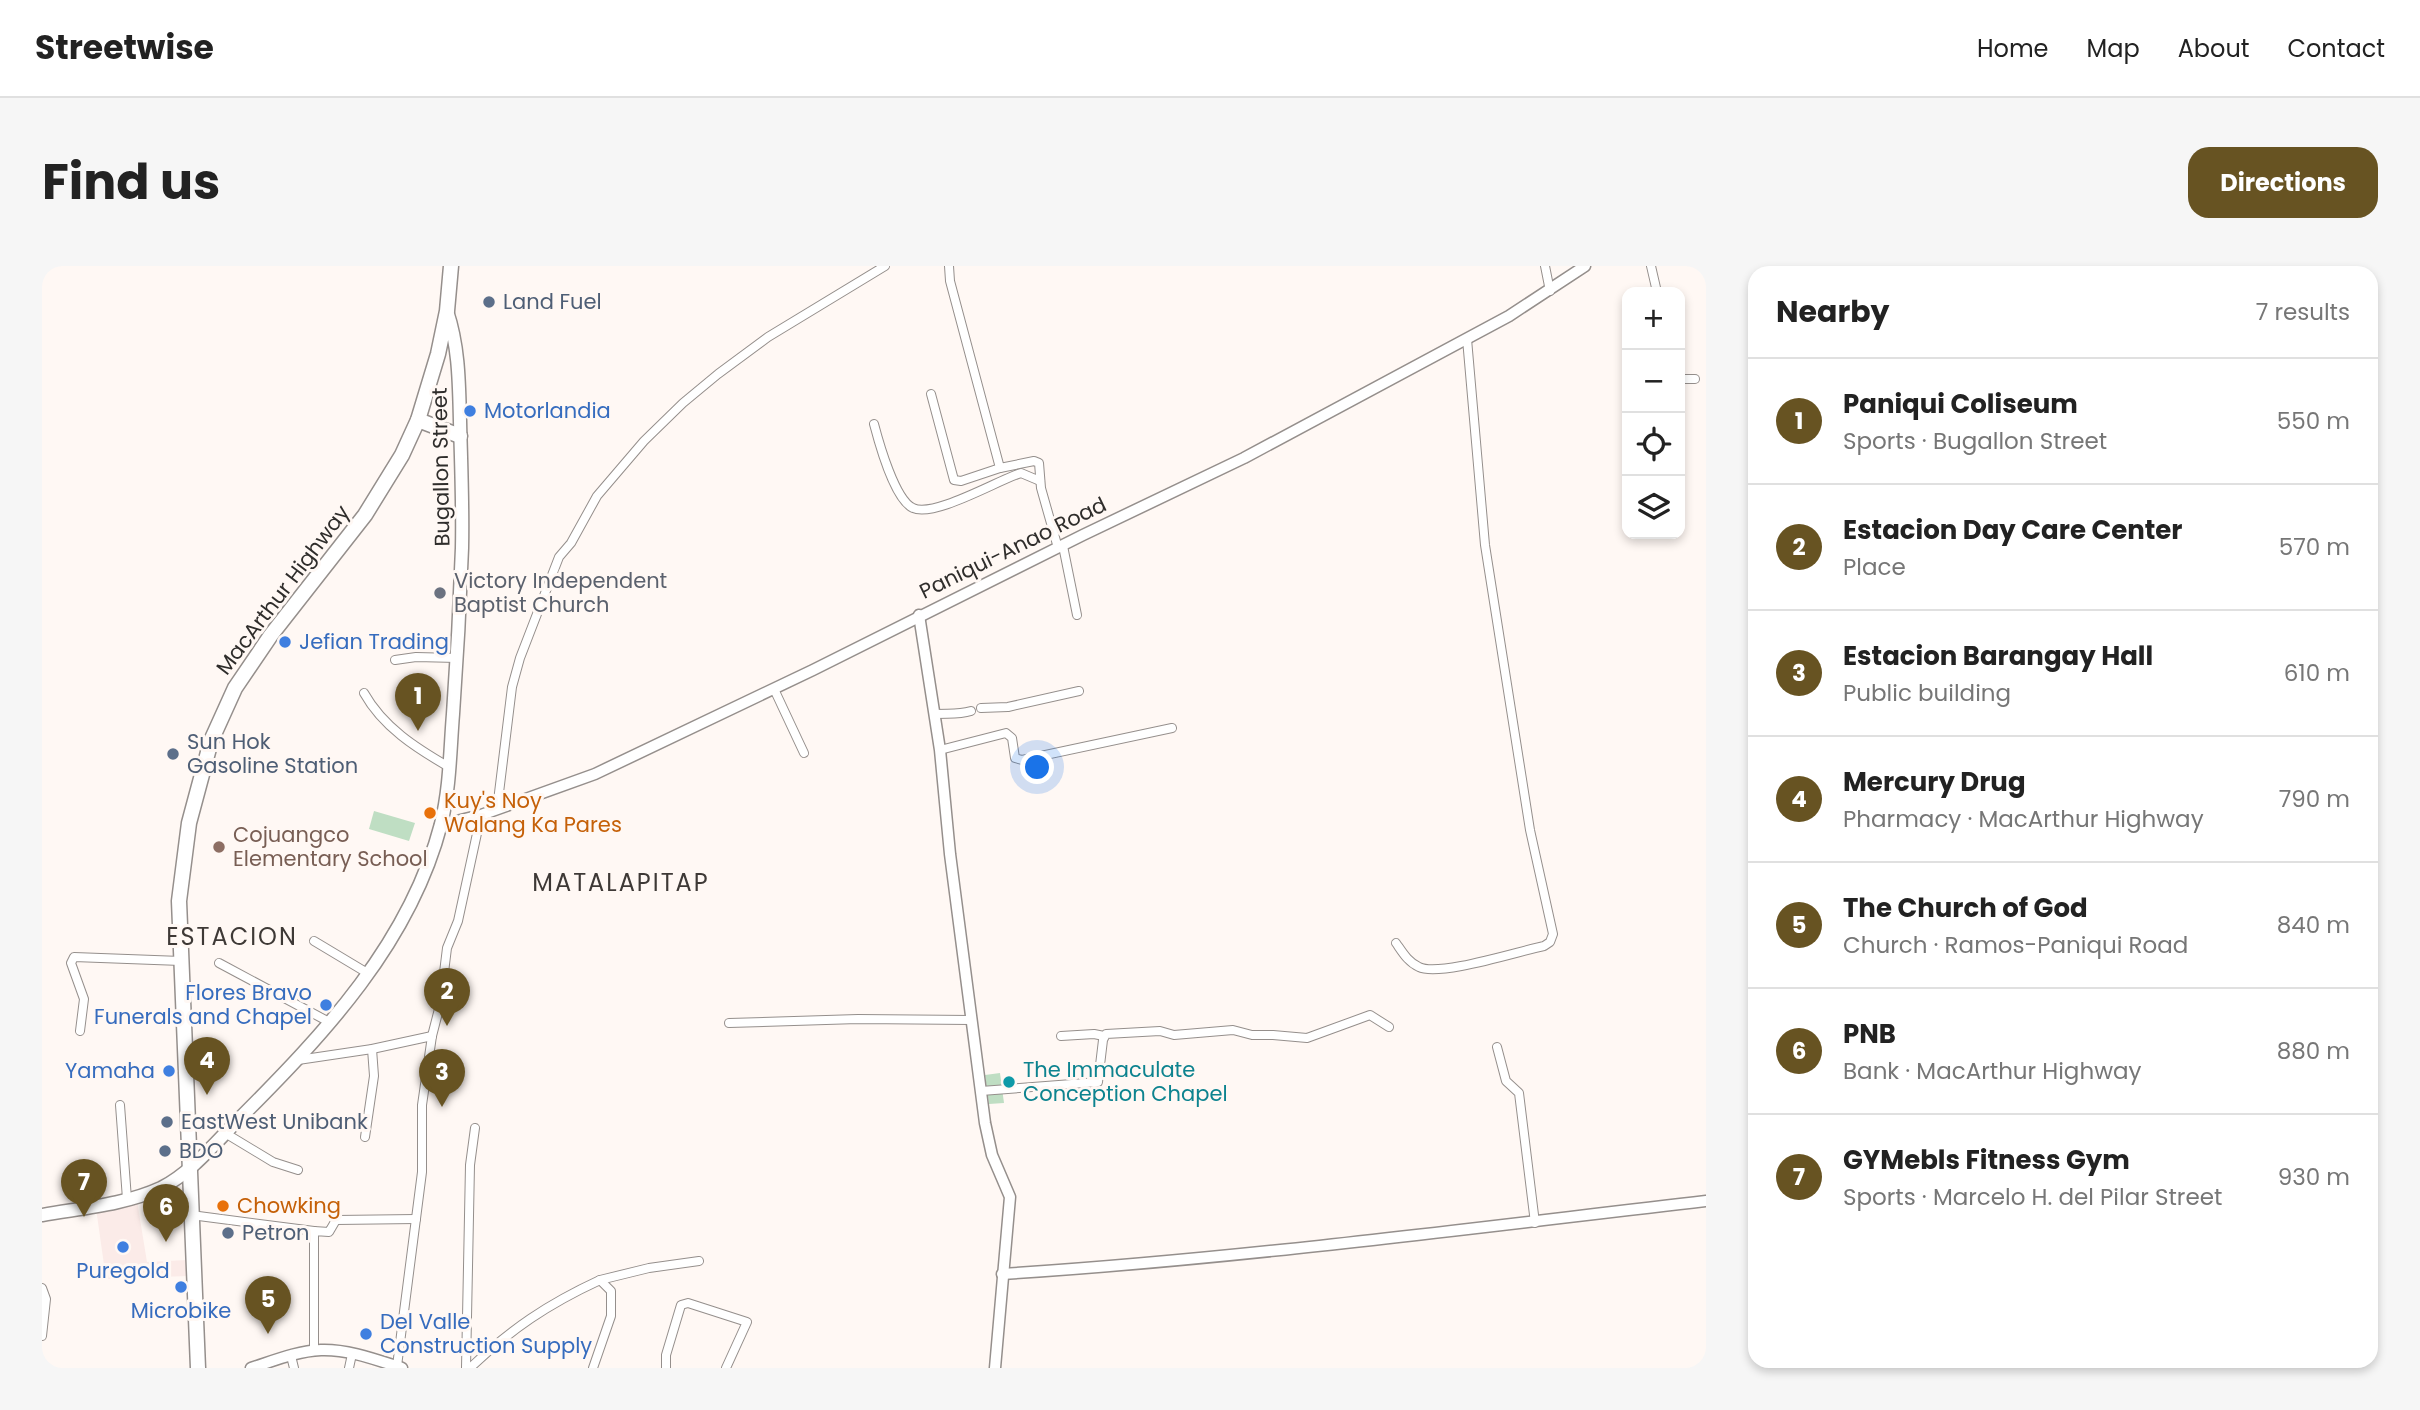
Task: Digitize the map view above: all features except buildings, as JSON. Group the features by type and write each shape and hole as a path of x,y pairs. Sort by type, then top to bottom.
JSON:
{"highway":[{"name":"MacArthur Highway","path":"198,1368 179,901 188,823 220,719 235,688 257,654 375,500 402,455 418,420 438,354 447,311 451,266"},
{"path":"418,420 460,436"}],"main road":[{"name":"Bugallon Street","path":"42,1215 127,1199 162,1187 191,1165 331,1023 369,974 399,925 421,881 446,798 457,658 462,523 460,436 457,345 447,311"}],"street":[{"path":"497,809 512,687 520,658 559,557 571,543 597,496 644,441 718,374 777,331 885,266"},
{"path":"948,266 1000,468"},
{"path":"1545,266 1550,291"},
{"name":"Paniqui-Anao Road","path":"440,825 481,815 596,774 774,689 919,615 1244,458 1467,339 1550,291 1585,266"},
{"path":"1651,266 1656,287"},
{"path":"1396,943 1409,961 1421,969 1431,970 1544,946 1550,942 1553,934 1530,830 1485,545 1467,339"},
{"path":"1685,379 1695,379"},
{"path":"931,394 954,480 961,481 1000,468 1034,461 1041,466 1040,481 1077,615"},
{"path":"874,425 891,478 905,501 914,509 934,508 1021,473 1040,481"},
{"path":"919,615 940,750 948,835 981,1091 992,1156 1010,1197 995,1368"},
{"path":"395,660 416,657 457,658"},
{"path":"774,689 804,753"},
{"path":"981,708 1008,707 1079,691"},
{"path":"364,693 377,715 398,734 449,767"},
{"path":"934,714 956,715 971,711"},
{"path":"940,750 1006,733 1012,738 1015,758 1022,760 1172,728"},
{"path":"251,1368 314,1351 352,1354 400,1367 423,1150 422,1105 432,1036 440,1005 447,948 458,920 481,815"},
{"path":"314,941 369,974"},
{"path":"80,1031 84,999 71,963 74,957 181,961"},
{"path":"219,963 331,1023"},
{"path":"1060,1036 1104,1036 1157,1031 1174,1035 1233,1030 1252,1035 1307,1038 1370,1015 1389,1027"},
{"path":"729,1023 858,1019 971,1020"},
{"path":"297,1060 372,1049 432,1036"},
{"path":"981,1091 1098,1082 1104,1036"},
{"path":"1497,1047 1506,1081 1520,1093 1535,1223"},
{"path":"366,1137 374,1076 372,1049"},
{"path":"120,1105 127,1199"},
{"path":"468,1368 470,1165 475,1128"},
{"path":"225,1133 273,1162 299,1170"},
{"path":"1002,1274 1081,1269 1535,1223 1706,1201"},
{"path":"191,1215 329,1232 335,1220 416,1219"},
{"path":"314,1231 314,1351"},
{"path":"468,1368 521,1323 565,1296 600,1280 649,1268 699,1261"},
{"path":"593,1368 611,1316 611,1291 600,1280"},
{"path":"42,1288 46,1299 42,1336"},
{"path":"666,1368 666,1355 681,1305 688,1303 747,1322 726,1368"},
{"path":"349,1368 352,1354"},
{"path":"291,1356 294,1368"}],"shaded area":[{"name":"Puregold","path":"137,1201 147,1262 187,1260 188,1276 106,1279 96,1208"}],"green space":[{"path":"374,811 415,823 409,841 369,829"},
{"path":"1000,1073 1004,1103 989,1104 985,1075"}],"place":[{"name":"Land Fuel","path":"489,302"},
{"name":"Motorlandia","path":"470,411"},
{"name":"Victory Independent Baptist Church","path":"440,593"},
{"name":"Jefian Trading","path":"285,642"},
{"name":"Paniqui Coliseum","path":"418,731"},
{"name":"Sun Hok Gasoline Station","path":"173,754"},
{"name":"Kuy's Noy Walang Ka Pares","path":"430,813"},
{"name":"Cojuangco Elementary School","path":"219,847"},
{"name":"Flores Bravo Funerals and Chapel","path":"326,1005"},
{"name":"Estacion Day Care Center","path":"447,1026"},
{"name":"Yamaha","path":"169,1071"},
{"name":"The Immaculate Conception Chapel","path":"1009,1082"},
{"name":"Mercury Drug","path":"207,1095"},
{"name":"Estacion Barangay Hall","path":"442,1107"},
{"name":"EastWest Unibank","path":"167,1122"},
{"name":"BDO","path":"165,1151"},
{"name":"Chowking","path":"223,1206"},
{"name":"GYMebls Fitness Gym","path":"84,1217"},
{"name":"Petron","path":"228,1233"},
{"name":"PNB","path":"166,1242"},
{"name":"Puregold","path":"123,1247"},
{"name":"Microbike","path":"181,1287"},
{"name":"The Church of God","path":"268,1334"},
{"name":"Del Valle Construction Supply","path":"366,1334"}],"district":[{"name":"MATALAPITAP","path":"621,883"},
{"name":"ESTACION","path":"232,937"}]}
